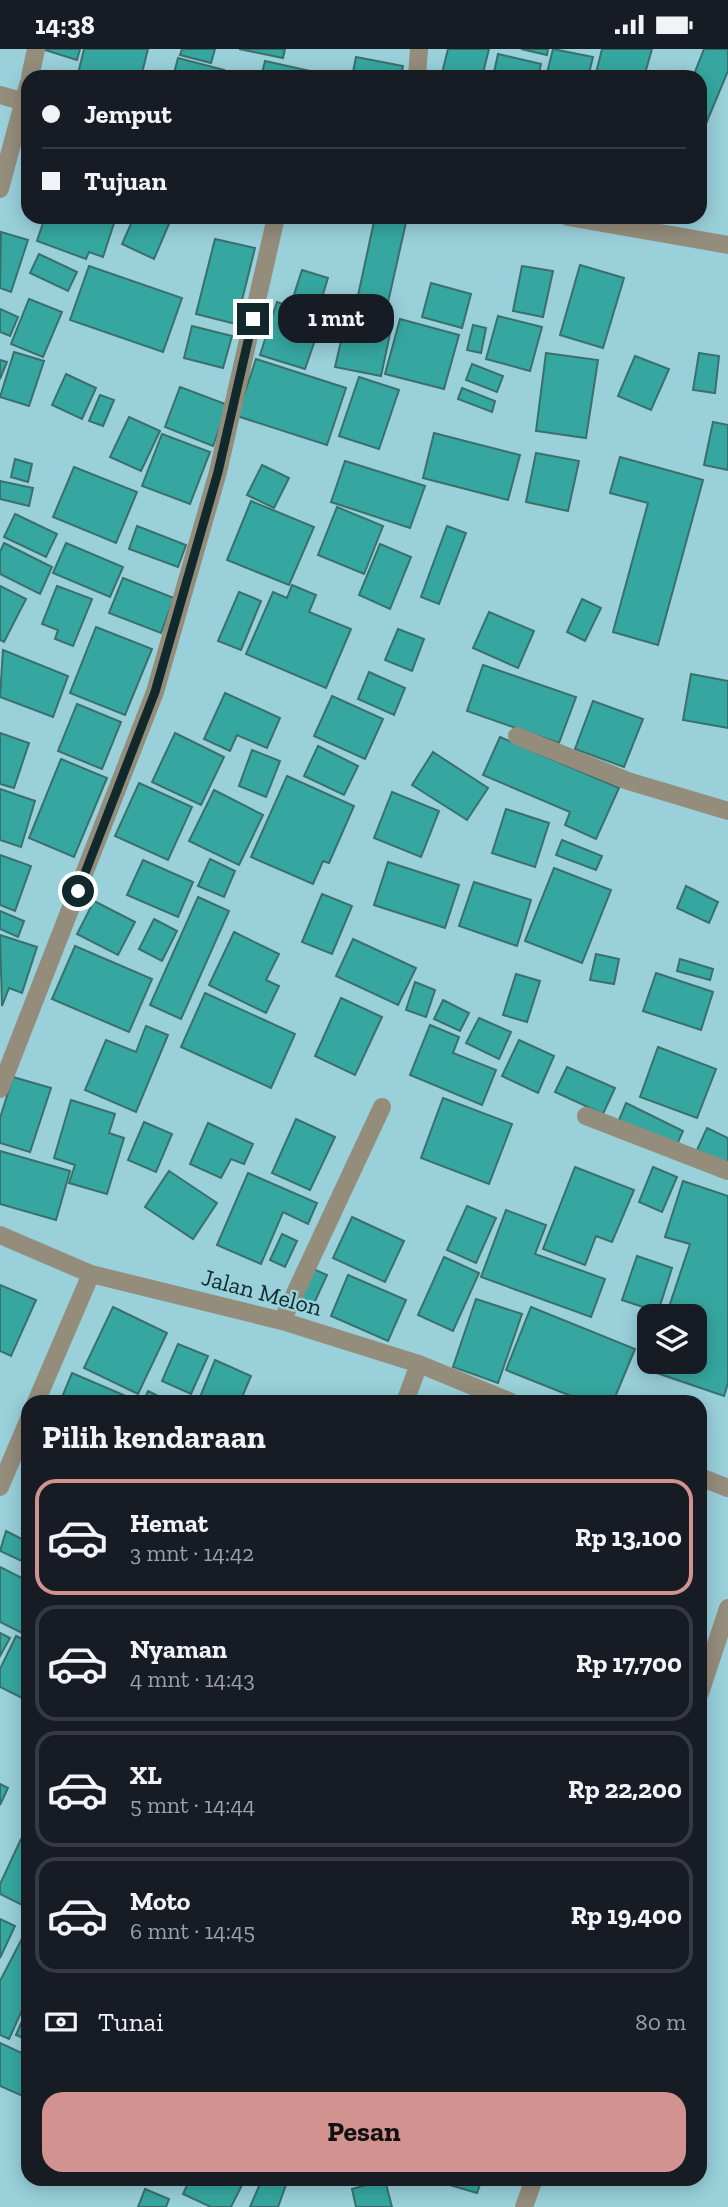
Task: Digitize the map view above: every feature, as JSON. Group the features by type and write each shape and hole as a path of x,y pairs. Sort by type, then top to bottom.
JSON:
{"street":[{"path":"32,70 36,49"},
{"path":"418,70 419,49"},
{"path":"0,95 21,96"},
{"path":"0,189 21,117"},
{"path":"0,1089 155,692 218,472 274,224"},
{"path":"608,224 728,245"},
{"path":"517,736 628,781 728,811"},
{"path":"282,1321 383,1107"},
{"path":"586,1116 728,1171"},
{"name":"Jalan Melon","path":"0,1235 91,1274 282,1321 419,1364 494,1395"},
{"path":"39,1395 91,1274"},
{"path":"408,1395 419,1364"},
{"path":"0,1487 21,1438"},
{"path":"707,1480 728,1488"},
{"path":"707,1672 728,1608"},
{"path":"524,2207 532,2186"}],"building":[{"path":"42,49 80,49 77,60"},
{"path":"84,49 148,49 143,70 79,70"},
{"path":"182,49 215,49 211,63 180,55"},
{"path":"239,49 285,49 283,58"},
{"path":"448,49 489,49 484,70 443,70"},
{"path":"521,49 548,49 547,55"},
{"path":"553,49 593,57 590,70 548,70"},
{"path":"602,49 652,49 646,70 597,70"},
{"path":"704,49 728,49 728,71 707,121 707,70 696,70"},
{"path":"498,54 541,64 540,70 495,70"},
{"path":"356,57 403,66 402,70 353,70"},
{"path":"178,58 224,70 175,70"},
{"path":"265,61 306,70 263,70"},
{"path":"43,224 114,224 103,257 89,252 86,259 37,241"},
{"path":"131,224 169,224 154,259 122,244"},
{"path":"373,224 406,224 384,320 354,314"},
{"path":"1,232 28,240 11,292 0,288"},
{"path":"215,239 255,248 236,324 196,314"},
{"path":"39,254 77,272 68,291 30,273"},
{"path":"580,265 624,278 603,348 560,335"},
{"path":"89,266 182,298 163,352 70,320"},
{"path":"522,266 553,271 543,317 513,311"},
{"path":"302,270 328,278 318,310 292,301"},
{"path":"431,283 471,294 462,328 422,317"},
{"path":"29,299 62,312 43,357 11,344"},
{"path":"277,302 323,317 305,369 260,355"},
{"path":"0,309 18,317 10,336 0,332"},
{"path":"498,316 542,327 530,371 486,359"},
{"path":"346,319 391,329 381,376 335,367"},
{"path":"400,319 459,335 444,389 385,374"},
{"path":"473,325 486,328 481,353 467,350"},
{"path":"192,326 232,336 223,368 184,358"},
{"path":"14,352 44,361 29,406 0,397"},
{"path":"546,353 598,360 586,438 536,431"},
{"path":"699,353 719,356 715,393 693,390"},
{"path":"635,356 669,369 651,410 618,396"},
{"path":"256,359 346,388 327,445 237,416"},
{"path":"0,360 7,362 0,379"},
{"path":"472,364 503,376 497,392 466,380"},
{"path":"66,374 96,388 82,419 52,405"},
{"path":"359,377 399,390 379,449 339,436"},
{"path":"180,387 228,405 213,446 165,427"},
{"path":"462,388 495,401 492,412 458,399"},
{"path":"100,395 114,400 103,426 89,421"},
{"path":"129,417 160,431 141,471 110,457"},
{"path":"713,422 728,425 728,470 704,465"},
{"path":"434,433 520,455 508,500 423,478"},
{"path":"162,434 210,452 190,504 142,486"},
{"path":"536,453 579,461 568,511 526,502"},
{"path":"620,457 703,480 658,645 613,632 648,503 610,493"},
{"path":"15,459 32,464 28,482 11,477"},
{"path":"345,461 425,486 410,528 331,502"},
{"path":"262,465 289,478 274,508 247,495"},
{"path":"74,467 137,492 116,543 53,517"},
{"path":"0,481 33,488 29,506 0,499"},
{"path":"251,501 314,527 289,585 227,560"},
{"path":"337,507 383,526 364,574 318,555"},
{"path":"15,514 57,534 46,557 4,537"},
{"path":"137,526 186,545 178,567 129,549"},
{"path":"447,526 466,533 439,604 421,597"},
{"path":"4,543 52,567 40,594 0,574 0,552"},
{"path":"66,543 123,567 110,597 53,573"},
{"path":"380,544 411,557 390,609 359,595"},
{"path":"123,578 174,598 161,633 109,613"},
{"path":"292,585 316,595 309,612 351,629 326,688 246,654 273,592 287,598"},
{"path":"0,586 26,599 4,642 0,640"},
{"path":"57,586 92,599 73,646 55,639 58,630 42,624"},
{"path":"239,592 261,601 241,650 218,641"},
{"path":"582,599 601,608 585,641 567,632"},
{"path":"489,612 534,631 518,668 473,648"},
{"path":"96,627 152,649 125,715 70,693"},
{"path":"398,629 424,639 412,671 385,660"},
{"path":"3,650 68,676 53,717 0,697"},
{"path":"483,665 576,697 559,743 467,711"},
{"path":"369,672 405,688 394,715 358,699"},
{"path":"691,674 728,681 728,728 683,720"},
{"path":"225,693 280,718 267,748 237,735 230,751 204,739"},
{"path":"332,696 383,719 365,759 314,736"},
{"path":"593,701 643,719 624,767 575,749"},
{"path":"77,704 121,722 102,769 58,751"},
{"path":"0,733 29,743 14,788 0,784"},
{"path":"175,733 224,757 201,805 152,782"},
{"path":"500,737 619,788 596,839 565,825 570,812 483,775"},
{"path":"318,746 358,766 344,795 304,776"},
{"path":"252,750 280,761 266,797 239,786"},
{"path":"433,752 488,788 467,820 412,785"},
{"path":"61,759 107,778 74,857 29,838"},
{"path":"287,776 354,806 329,863 323,861 313,884 251,857"},
{"path":"139,783 192,807 168,860 115,836"},
{"path":"0,789 35,801 21,847 0,840"},
{"path":"214,790 263,815 239,865 189,841"},
{"path":"392,792 439,811 421,857 374,838"},
{"path":"506,809 549,823 535,867 492,853"},
{"path":"562,840 602,856 596,870 556,855"},
{"path":"0,855 31,866 15,911 0,905"},
{"path":"210,859 235,871 224,897 198,886"},
{"path":"143,860 193,882 178,917 127,895"},
{"path":"388,862 459,885 445,928 374,905"},
{"path":"554,868 611,890 582,963 525,941"},
{"path":"474,882 531,900 517,946 459,926"},
{"path":"686,886 718,902 709,923 677,908"},
{"path":"322,894 352,906 332,954 302,942"},
{"path":"198,897 229,911 181,1019 150,1005"},
{"path":"94,901 135,922 118,955 77,934"},
{"path":"0,911 24,921 18,937 0,929"},
{"path":"154,919 177,931 162,961 139,949"},
{"path":"234,932 279,954 266,980 279,986 266,1013 209,985"},
{"path":"0,935 37,947 22,993 9,988 2,1006"},
{"path":"353,939 416,968 398,1005 336,976"},
{"path":"75,946 152,979 129,1032 52,999"},
{"path":"596,954 619,959 614,984 590,980"},
{"path":"680,959 713,969 710,980 677,971"},
{"path":"656,973 713,992 701,1030 643,1011"},
{"path":"516,974 540,981 527,1022 503,1015"},
{"path":"415,982 435,990 426,1017 406,1010"},
{"path":"205,993 295,1034 271,1088 181,1047"},
{"path":"341,998 382,1017 355,1075 315,1056"},
{"path":"443,1000 469,1013 460,1031 434,1019"},
{"path":"479,1018 511,1032 499,1059 466,1043"},
{"path":"430,1025 459,1037 453,1053 496,1070 482,1105 410,1075"},
{"path":"146,1026 168,1035 136,1112 85,1090 106,1040 136,1052"},
{"path":"519,1040 554,1056 538,1093 502,1076"},
{"path":"658,1047 716,1069 697,1118 640,1097"},
{"path":"567,1067 615,1088 603,1114 555,1092"},
{"path":"13,1077 51,1088 30,1152 0,1143 0,1118"},
{"path":"443,1098 512,1124 489,1184 421,1158"},
{"path":"71,1100 115,1114 109,1133 124,1138 107,1194 69,1183 75,1165 54,1158"},
{"path":"626,1103 683,1131 676,1147 619,1120"},
{"path":"296,1119 335,1137 310,1190 272,1173"},
{"path":"144,1122 172,1134 156,1172 128,1160"},
{"path":"208,1123 253,1144 244,1164 231,1159 221,1178 190,1164"},
{"path":"707,1128 728,1138 728,1164 697,1150"},
{"path":"0,1151 70,1171 56,1220 0,1204"},
{"path":"575,1167 634,1190 612,1242 596,1236 585,1265 543,1249"},
{"path":"653,1167 677,1177 662,1212 639,1202"},
{"path":"169,1171 217,1203 193,1239 145,1207"},
{"path":"248,1173 317,1203 308,1224 283,1212 261,1264 217,1245"},
{"path":"683,1181 728,1196 728,1383 724,1396 660,1374 707,1374 707,1304 670,1304 690,1244 665,1237"},
{"path":"467,1206 496,1218 476,1263 447,1250"},
{"path":"506,1210 546,1225 535,1254 605,1279 591,1317 481,1277"},
{"path":"352,1217 404,1241 385,1282 333,1258"},
{"path":"282,1234 297,1241 285,1267 270,1260"},
{"path":"637,1256 672,1268 661,1304 637,1305 622,1300"},
{"path":"444,1257 479,1273 453,1331 418,1315"},
{"path":"313,1269 327,1275 311,1310 298,1305"},
{"path":"348,1275 406,1300 388,1341 331,1316"},
{"path":"0,1285 36,1300 11,1356 0,1351"},
{"path":"476,1299 522,1314 498,1383 453,1367"},
{"path":"113,1307 167,1333 138,1394 84,1368"},
{"path":"531,1307 635,1349 616,1395 568,1395 506,1370"},
{"path":"178,1344 208,1356 191,1394 162,1381"},
{"path":"215,1360 251,1376 243,1395 201,1395"},
{"path":"72,1373 123,1395 63,1395"},
{"path":"6,1531 21,1538 21,1561 0,1551"},
{"path":"0,1567 21,1578 21,1632 0,1622"},
{"path":"0,1633 10,1638 0,1656"},
{"path":"16,1636 21,1638 21,1698 0,1687 0,1669"},
{"path":"0,1784 8,1788 0,1805"},
{"path":"21,1839 21,1904 0,1894 0,1884"},
{"path":"0,1919 15,1926 0,1958"},
{"path":"21,1941 21,2012 9,2039 0,2035 0,1981"},
{"path":"21,2023 21,2037 16,2035"},
{"path":"0,2043 21,2053 21,2095 0,2086"},
{"path":"187,2186 242,2186 231,2207 211,2207 183,2194"},
{"path":"259,2186 286,2186 278,2207 250,2207"},
{"path":"387,2186 392,2207 356,2207 352,2189"},
{"path":"453,2186 480,2186 477,2193"},
{"path":"145,2189 169,2199 166,2207 138,2207"}],"route":[{"path":"78,891 155,692 218,472 253,319"}]}
